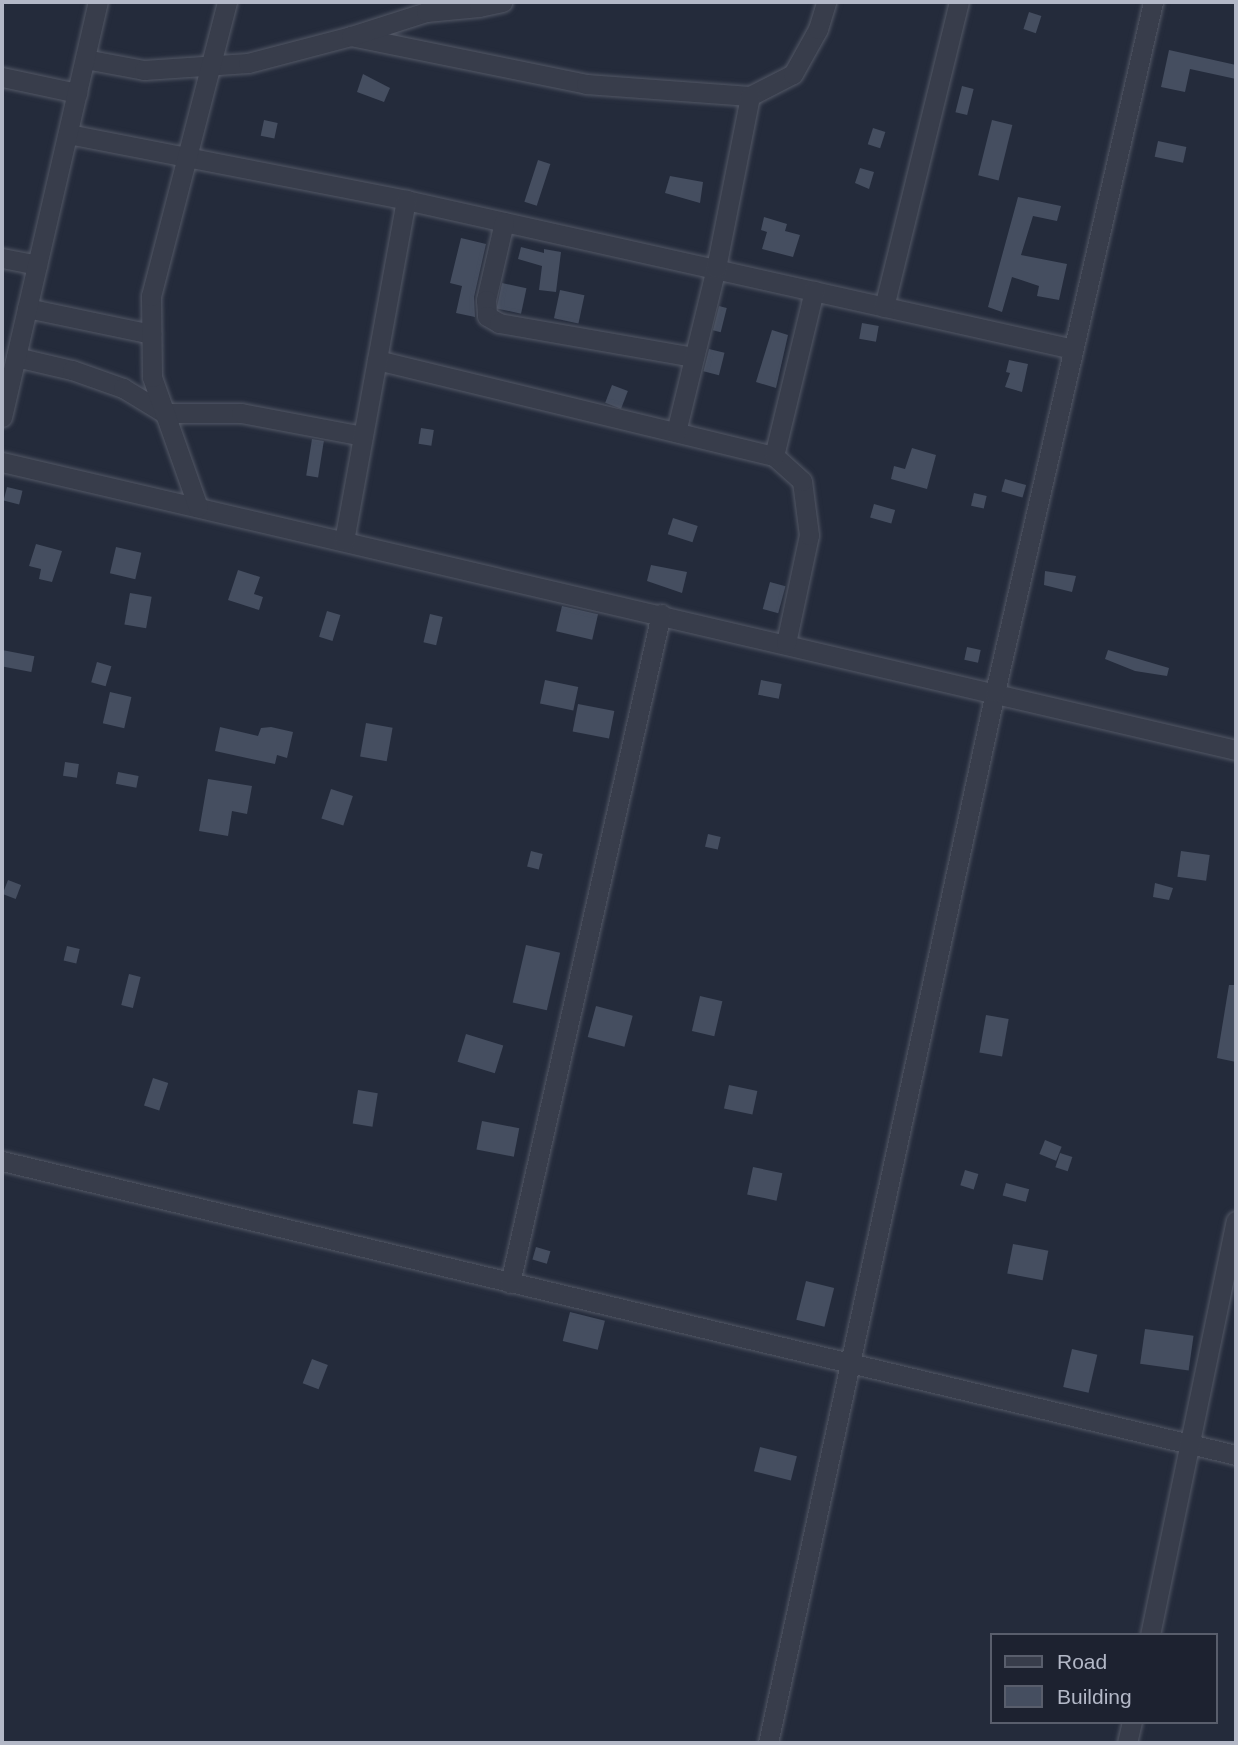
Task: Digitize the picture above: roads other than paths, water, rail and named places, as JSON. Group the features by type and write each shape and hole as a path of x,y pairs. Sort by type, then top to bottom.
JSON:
{"street":[{"path":"2,417 98,2"},
{"path":"198,508 152,377 151,296 185,156 212,65 227,2"},
{"path":"85,59 144,70 248,63 351,36 426,12 502,2"},
{"path":"351,36 586,84 750,96 793,74 818,29 826,2"},
{"path":"884,307 959,2"},
{"path":"768,1743 995,692 1153,2"},
{"path":"2,77 77,93"},
{"path":"676,432 716,268 750,96"},
{"path":"68,134 406,200 1073,349"},
{"path":"344,541 406,200"},
{"path":"504,222 486,300 488,316 499,323 694,358"},
{"path":"2,258 37,265"},
{"path":"774,456 814,291"},
{"path":"27,307 151,334"},
{"path":"16,357 72,370 123,388 164,413 241,413 363,436"},
{"path":"377,360 774,456 802,481 809,534 786,643"},
{"path":"2,462 1236,750"},
{"path":"510,1283 661,614"},
{"path":"2,1161 849,1365 1236,1455"},
{"path":"1150,1633 1189,1445 1233,1254 1236,1222"},
{"path":"1127,1743 1132,1724"}]}
